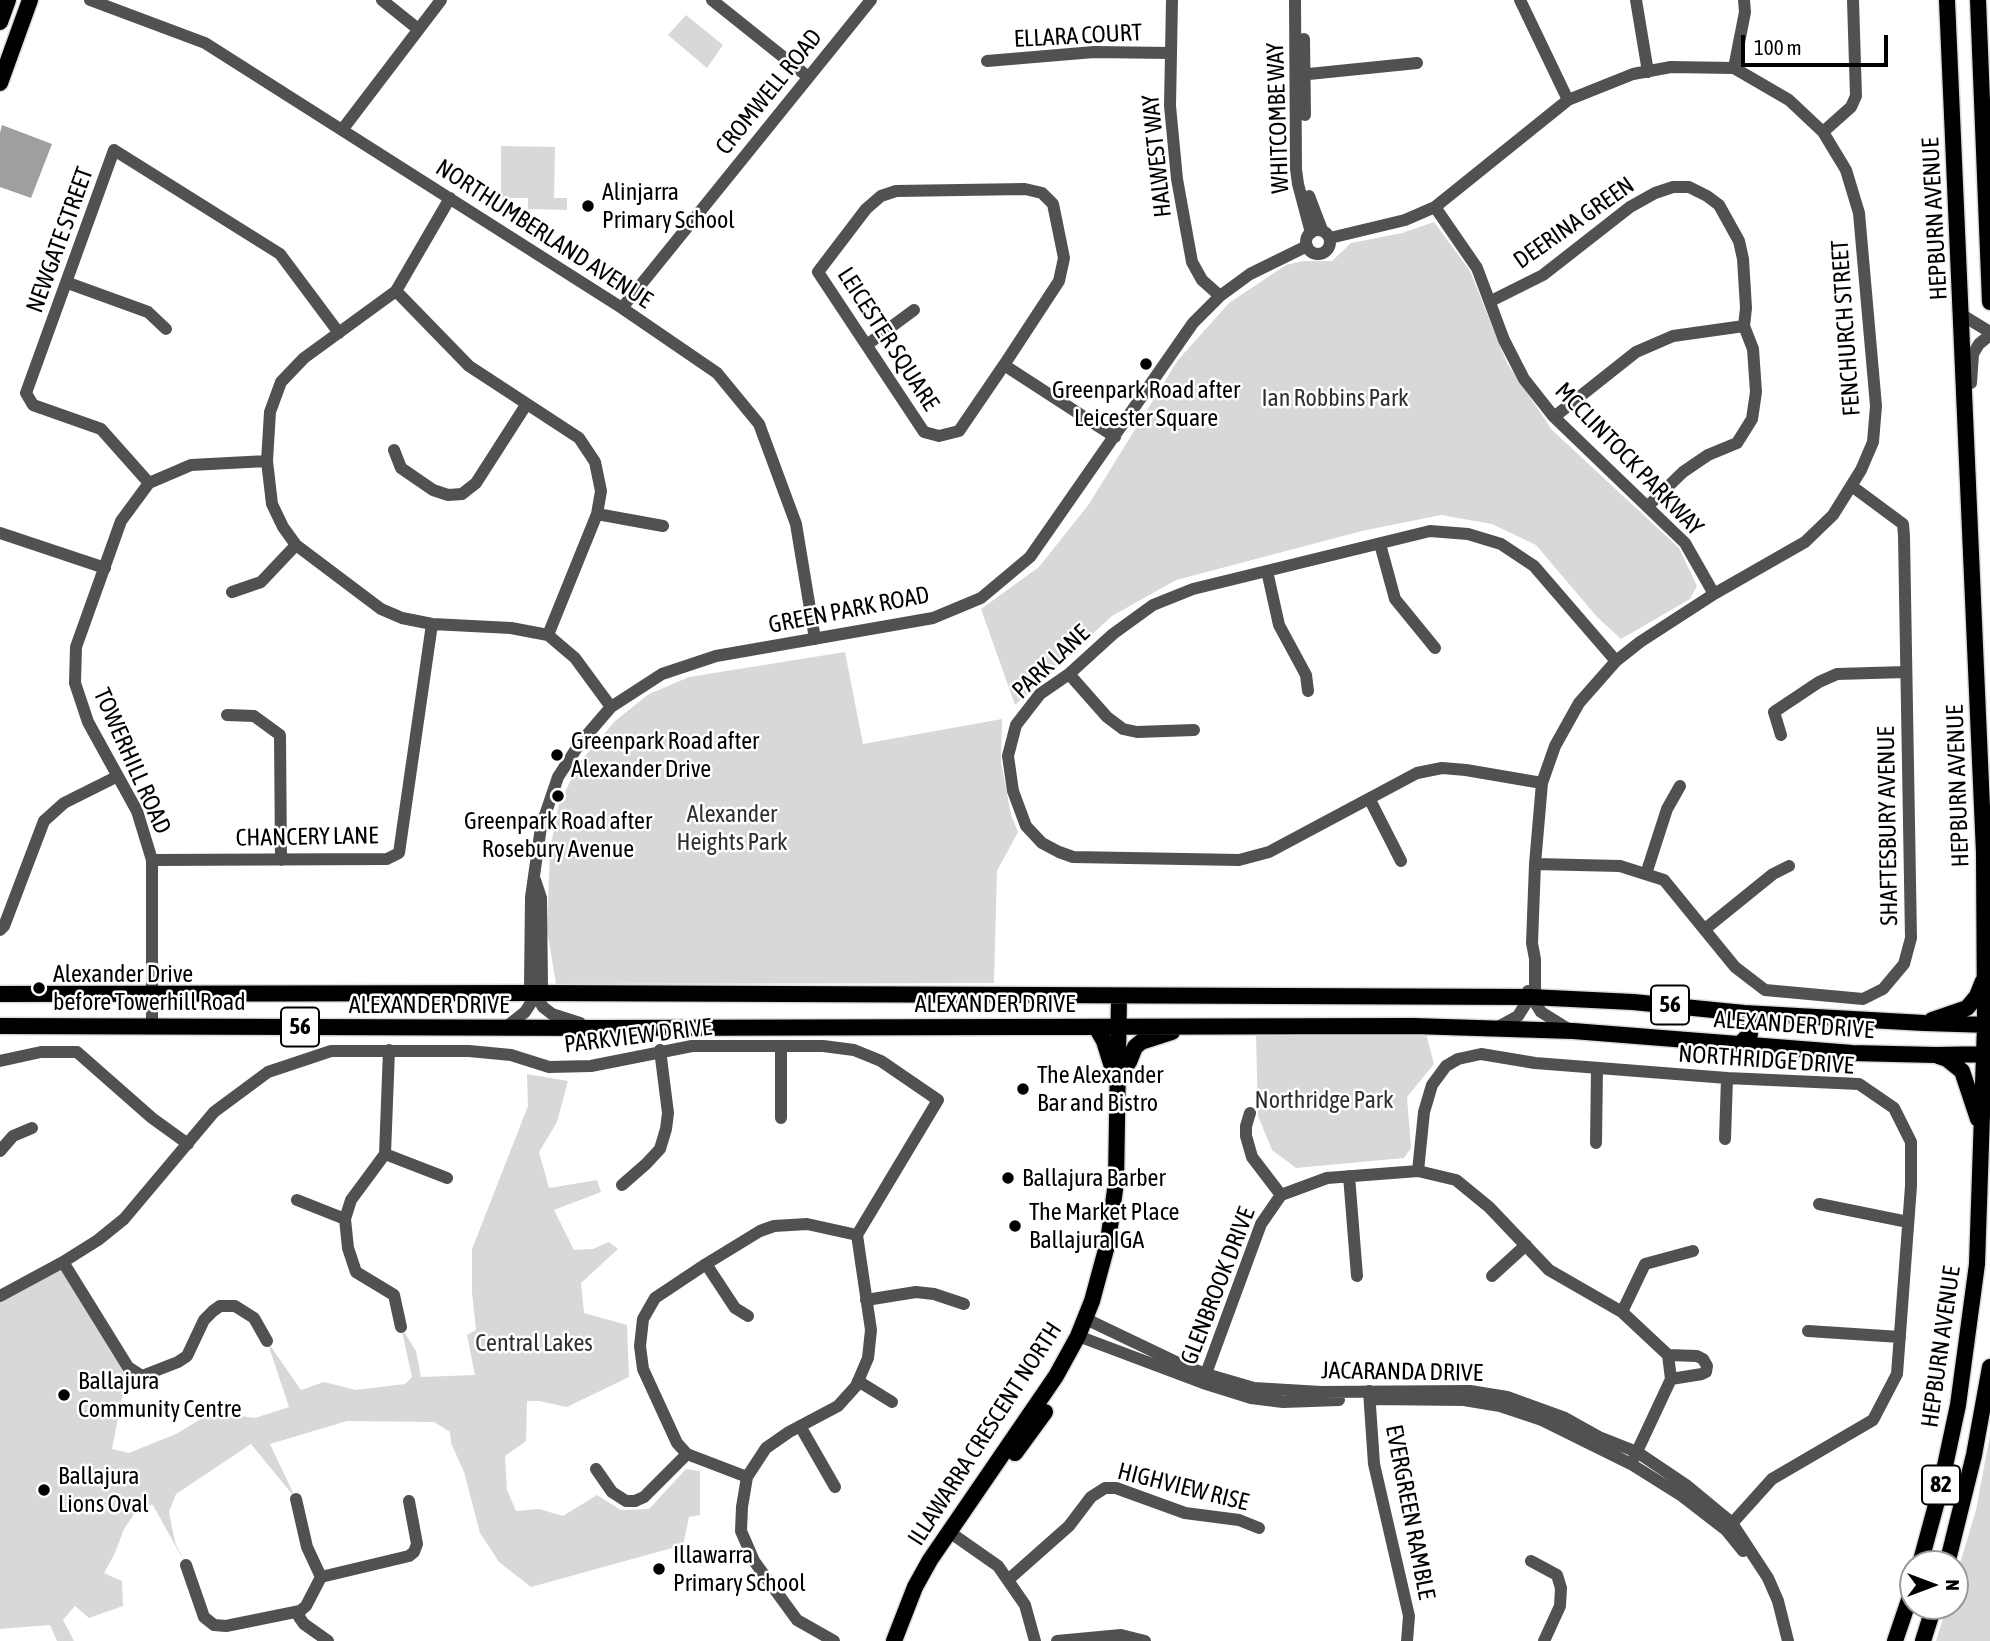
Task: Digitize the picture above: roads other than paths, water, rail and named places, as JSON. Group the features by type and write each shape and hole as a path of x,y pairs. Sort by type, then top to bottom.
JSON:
{"main road":[{"path":"0,22 8,0"},
{"path":"0,83 30,0"},
{"name":"HEPBURN AVENUE","path":"1924,1550 1947,1461 1965,1358 1977,1264 1988,1025 1984,853 1947,0"},
{"name":"HEPBURN AVENUE","path":"1978,0 1987,163 1990,302"},
{"path":"1924,1023 1967,1008 1978,996 1985,974"},
{"name":"ALEXANDER DRIVE","path":"0,994 1530,997 1633,1002 1744,1013 1988,1025"},
{"name":"ILLAWARRA CRESCENT NORTH","path":"1090,1321 1108,1242 1118,1156 1118,1093 1124,997"},
{"path":"1740,1044 1749,1034 1750,1025 1744,1013"},
{"name":"ALEXANDER DRIVE","path":"0,1026 1413,1026 1573,1031 1852,1053 1987,1054"},
{"path":"1096,1027 1110,1057 1118,1093"},
{"name":"ILLAWARRA CRESCENT NORTH","path":"894,1641 915,1587 951,1534 1061,1388 1108,1281 1124,1201 1128,1154 1129,1062 1124,1027"},
{"path":"1129,1062 1135,1047 1141,1042 1191,1027"},
{"path":"1936,1055 1947,1059 1962,1071 1982,1131"},
{"name":"HEPBURN AVENUE","path":"1950,1550 1974,1455 1990,1367"},
{"name":"ILLAWARRA CRESCENT NORTH","path":"904,1641 951,1534"},
{"path":"1895,1641 1902,1620"},
{"path":"1923,1641 1930,1620"}],"street":[{"name":"NORTHUMBERLAND AVENUE","path":"90,0 205,43 450,198 717,373 759,424 796,524 815,639"},
{"path":"382,0 418,29"},
{"path":"342,130 441,0"},
{"name":"CROMWELL ROAD","path":"622,309 807,76 871,0"},
{"name":"HALWEST WAY","path":"1172,0 1170,106 1177,178 1192,261 1202,281 1220,296"},
{"name":"WHITCOMBE WAY","path":"1295,0 1306,181 1321,233"},
{"name":"WHITCOMBE WAY","path":"1300,75 1304,0"},
{"path":"1520,0 1568,100"},
{"path":"1636,0 1648,72"},
{"path":"1734,68 1745,12 1744,0"},
{"path":"1822,132 1851,107 1856,96 1853,0"},
{"path":"720,2 807,76"},
{"name":"ELLARA COURT","path":"987,61 1094,52 1171,53"},
{"path":"1300,75 1417,63"},
{"name":"FENCHURCH STREET","path":"1321,233 1405,220 1435,207 1568,100 1633,74 1671,67 1734,68 1789,100 1822,132 1846,170 1859,213 1875,393 1873,442 1853,487 1833,515 1805,542 1714,594 1640,642 1616,661 1579,703 1555,746 1542,783 1532,943 1535,989 1530,997"},
{"name":"NEWGATE STREET","path":"149,483 102,429 33,405 26,393 114,150 280,254 339,333"},
{"name":"DEERINA GREEN","path":"1491,301 1543,275 1630,207 1655,193 1673,187 1689,187 1719,205 1739,241 1743,259 1746,308 1744,326 1753,349 1756,392 1752,419 1737,443 1708,455 1683,472 1648,506"},
{"name":"LEICESTER SQUARE","path":"1024,189 1042,193 1053,204 1064,258 1059,281 1004,365 959,431 939,436 924,432 818,272 866,209 881,196 897,191 1024,189"},
{"path":"450,198 396,291 304,358 281,382 270,412 267,461 272,504 283,527 296,545 381,609 402,618 432,624 511,628 548,635 575,658 611,708"},
{"name":"MCCLINTOCK PARKWAY","path":"1435,207 1477,268 1504,340 1524,379 1554,417 1685,543 1714,594"},
{"path":"1321,233 1329,249 1322,254 1311,253 1307,246 1307,237 1321,233"},
{"name":"GREEN PARK ROAD","path":"536,993 530,985 531,897 541,827 558,778 580,743 611,708 662,674 716,656 933,618 981,598 1030,557 1193,323 1220,296 1250,274 1307,246"},
{"path":"68,283 148,312 166,329"},
{"path":"396,291 469,366 579,438 595,462 601,491 597,514 548,635"},
{"path":"868,344 914,310"},
{"path":"1962,315 1990,333 1973,354 1971,369 1975,472 1973,495 1968,503"},
{"path":"1554,417 1636,352 1673,336 1744,326"},
{"path":"1004,365 1115,437"},
{"path":"394,450 401,468 433,490 448,495 462,494 476,483 526,405"},
{"path":"149,483 191,465 267,461"},
{"name":"TOWERHILL ROAD","path":"149,483 121,521 76,647 75,683 88,722 137,811 152,860 152,1027"},
{"name":"SHAFTESBURY AVENUE","path":"1535,864 1620,866 1664,880 1735,967 1765,990 1863,999 1883,989 1904,964 1911,938 1903,524 1853,487"},
{"path":"597,514 663,526"},
{"name":"PARK LANE","path":"1542,783 1441,768 1417,773 1269,852 1239,860 1073,856 1042,843 1026,826 1013,791 1007,756 1016,726 1040,694 1069,674 1112,634 1153,605 1193,589 1430,531 1468,534 1501,544 1534,566 1616,661"},
{"path":"0,533 105,568"},
{"path":"1380,544 1395,599 1435,648"},
{"path":"232,592 261,582 296,545"},
{"path":"1267,571 1279,625 1306,675 1308,691"},
{"name":"CHANCERY LANE","path":"152,860 387,859 399,853 432,624"},
{"path":"1781,735 1774,712 1819,682 1837,674 1906,672"},
{"path":"1069,674 1107,717 1123,729 1137,732 1195,730"},
{"path":"227,715 254,716 280,735 281,860"},
{"path":"0,930 4,926 44,821 64,803 116,777"},
{"path":"1646,874 1667,809 1680,786"},
{"path":"1370,800 1401,861"},
{"path":"1705,929 1773,874 1789,866"},
{"path":"505,1028 524,1012 536,993"},
{"path":"536,993 543,1007 563,1020 601,1028"},
{"path":"1494,1028 1518,1016 1530,997 1549,1019 1573,1031"},
{"name":"PARKVIEW DRIVE","path":"0,1296 63,1262 98,1240 124,1219 214,1112 268,1072 331,1051 469,1051 511,1055 549,1068 591,1066 660,1050 692,1046 823,1046 853,1050 881,1061 938,1100 857,1235"},
{"path":"780,1118 781,1047"},
{"path":"389,1050 385,1154 351,1200 345,1219 348,1248 356,1272 394,1295 401,1327"},
{"path":"622,1185 660,1149 666,1129 668,1113 660,1050"},
{"path":"0,1061 41,1052 77,1052 152,1118 188,1144"},
{"name":"NORTHRIDGE DRIVE","path":"1418,1171 1424,1112 1432,1085 1446,1066 1458,1059 1480,1054 1535,1063 1597,1068 1859,1084 1894,1108 1911,1142 1897,1374 1873,1420 1772,1479 1729,1526"},
{"path":"1596,1143 1597,1068"},
{"path":"1725,1139 1727,1078"},
{"path":"1250,1113 1246,1136 1252,1157 1281,1195"},
{"path":"0,1151 13,1136 32,1128"},
{"path":"385,1154 447,1178"},
{"name":"GLENBROOK DRIVE","path":"1204,1379 1261,1224 1281,1195 1327,1178 1418,1171 1456,1180 1489,1207 1549,1270 1622,1312 1668,1356"},
{"path":"1349,1176 1357,1276"},
{"path":"297,1200 345,1219"},
{"path":"1819,1203 1908,1222"},
{"path":"747,1477 687,1454 677,1443 643,1369 640,1346 643,1319 655,1298 760,1231 774,1226 807,1224 857,1235 870,1329 868,1358 858,1381 838,1406 766,1448 747,1477 741,1507 741,1531 754,1561 797,1620 834,1641"},
{"path":"1492,1276 1526,1245"},
{"path":"1622,1312 1645,1264 1693,1251"},
{"path":"63,1262 128,1367 142,1376 187,1356 204,1320 220,1306 235,1306 254,1318 267,1341"},
{"path":"706,1264 735,1308 748,1317"},
{"path":"866,1300 916,1293 934,1294 964,1304"},
{"name":"JACARANDA DRIVE","path":"1090,1321 1204,1379"},
{"path":"1808,1331 1900,1336"},
{"name":"JACARANDA DRIVE","path":"1082,1338 1204,1379 1251,1398 1283,1402 1369,1395 1464,1400 1500,1406 1542,1420 1634,1458 1693,1504 1729,1526 1768,1578 1778,1601 1788,1641"},
{"path":"1634,1458 1671,1380 1668,1356 1697,1356 1703,1359 1707,1366 1706,1372 1702,1374 1671,1380"},
{"path":"858,1381 892,1402"},
{"name":"EVERGREEN RAMBLE","path":"1369,1395 1374,1464 1409,1616 1406,1641"},
{"path":"800,1426 835,1487"},
{"path":"596,1469 612,1492 626,1501 635,1501 644,1497 687,1454"},
{"name":"HIGHVIEW RISE","path":"1008,1580 1069,1526 1091,1497 1105,1488 1116,1488 1185,1513 1239,1520 1259,1528"},
{"path":"296,1499 307,1547 321,1577"},
{"path":"186,1565 204,1617 214,1625 226,1626 300,1611 306,1606 321,1577 409,1556 414,1552 417,1544 409,1501"},
{"name":"JACARANDA DRIVE","path":"1729,1526 1771,1601 1781,1641"},
{"path":"951,1534 998,1566 1025,1605 1035,1641"},
{"path":"1531,1561 1556,1575 1561,1588 1560,1606 1544,1641"},
{"path":"300,1611 299,1617 304,1624 328,1641"},
{"path":"1057,1641 1121,1635 1145,1641"}],"place":[{"name":"Alinjarra Primary School","path":"588,206"},
{"name":"Greenpark Road after Leicester Square","path":"1146,364"},
{"name":"Greenpark Road after Alexander Drive","path":"557,755"},
{"name":"Greenpark Road after Rosebury Avenue","path":"558,796"},
{"name":"Alexander Drive before Towerhill Road","path":"39,988"},
{"name":"The Alexander Bar and Bistro","path":"1023,1089"},
{"name":"Ballajura Barber","path":"1008,1178"},
{"name":"The Market Place Ballajura IGA","path":"1015,1226"},
{"name":"Ballajura Community Centre","path":"64,1395"},
{"name":"Ballajura Lions Oval","path":"44,1490"},
{"name":"Illawarra Primary School","path":"659,1569"}],"park label":[{"name":"Ian Robbins Park","path":"1335,398"},
{"name":"Alexander Heights Park","path":"732,828"},
{"name":"Northridge Park","path":"1324,1100"},
{"name":"Central Lakes","path":"534,1343"}]}
